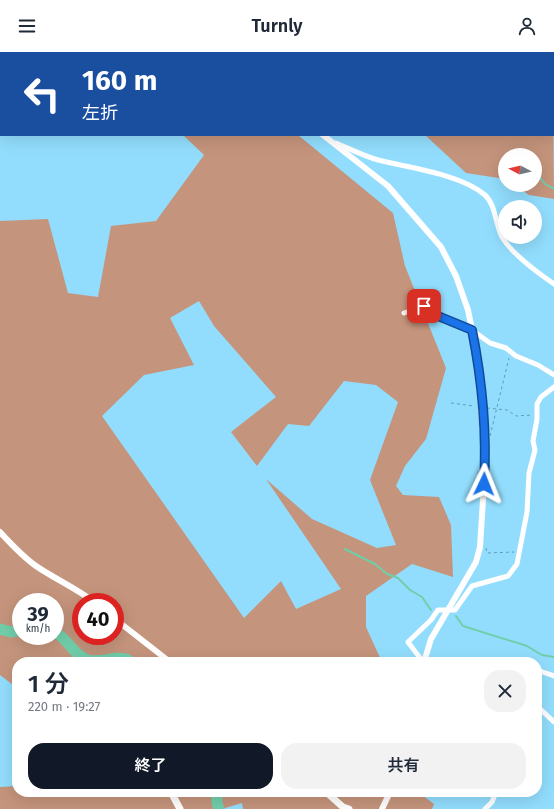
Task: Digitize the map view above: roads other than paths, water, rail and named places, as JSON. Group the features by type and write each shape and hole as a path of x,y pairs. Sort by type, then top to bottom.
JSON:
{"main road":[{"path":"174,797 180,809"},
{"path":"332,797 343,807 349,809"}],"street":[{"path":"324,136 388,186 441,248 456,276 468,310 478,360 485,468 480,547 476,562 431,639 425,657"},
{"path":"331,141 376,159 451,178 485,195 490,202 503,238 526,263 554,284"},
{"path":"404,313 424,306 438,316 472,330 490,343 506,348 516,356 538,365 554,375"},
{"path":"419,657 408,642 431,620 438,610 455,610 472,586 508,576 517,564 527,512 529,473 535,450 533,441 537,419 537,404 541,397 554,387"},
{"path":"0,532 23,557 81,593"},
{"path":"124,626 164,657"},
{"path":"542,672 554,676"},
{"path":"542,711 554,722"},
{"path":"382,809 388,797"},
{"path":"485,809 492,802 494,797"}],"waterway":[{"path":"542,180 545,184 554,189"},
{"path":"345,549 375,564 387,574 398,578 410,590 422,597 431,610"},
{"path":"456,616 463,626 527,646 542,655 554,657"},
{"path":"0,629 12,632"},
{"path":"64,639 74,651 82,657"},
{"path":"217,797 219,809"}]}
